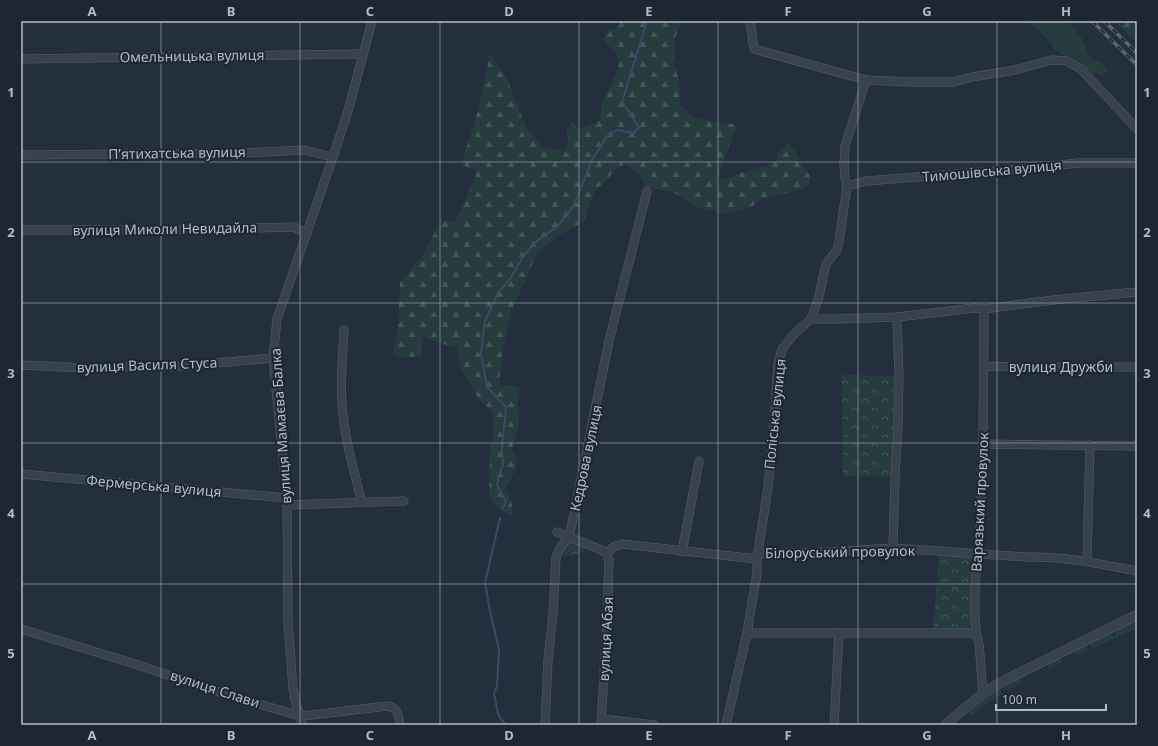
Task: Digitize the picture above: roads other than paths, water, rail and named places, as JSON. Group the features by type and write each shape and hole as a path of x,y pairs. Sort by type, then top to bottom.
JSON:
{"street":[{"name":"вулиця Мамаєва Балка","path":"303,725 293,689 288,622 287,502 274,358 277,319 348,111 372,21"},
{"path":"750,21 754,49 866,80 954,82 972,77 1015,70 1052,60 1067,62 1081,70 1137,129"},
{"name":"Омельницька вулиця","path":"21,59 363,54"},
{"path":"866,80 845,146 844,164 847,186 839,242 836,250 826,264 818,300 811,319 897,316 975,308 984,309 1053,300 1137,292"},
{"name":"Пʼятихатська вулиця","path":"21,155 252,153 304,150 333,157"},
{"name":"Тимошівська вулиця","path":"847,186 866,181 1078,163 1137,163"},
{"name":"Кедрова вулиця","path":"545,725 548,660 553,614 556,557 558,549 569,538 609,341 647,191"},
{"name":"вулиця Миколи Невидайла","path":"21,230 168,230 294,227 307,234"},
{"name":"Варязький провулок","path":"983,693 979,643 976,633 975,607 977,563 979,554 983,444 984,309"},
{"path":"893,548 899,375 897,316"},
{"name":"Поліська вулиця","path":"726,725 747,633 757,573 757,556 771,460 778,364 782,349 794,334 811,319"},
{"path":"344,330 341,379 342,404 345,429 362,503"},
{"name":"вулиця Василя Стуса","path":"21,365 86,368 182,366 274,358"},
{"name":"вулиця Дружби","path":"984,366 1137,367"},
{"path":"983,444 1137,446"},
{"path":"1087,561 1090,445"},
{"path":"682,552 699,461"},
{"name":"Фермерська вулиця","path":"21,474 287,502 404,502"},
{"path":"557,532 607,553"},
{"name":"Білоруський провулок","path":"607,553 615,546 622,544 682,552 757,556 893,548 1046,557 1087,561 1137,571"},
{"name":"вулиця Абая","path":"601,722 607,620 609,560 607,553"},
{"path":"945,725 983,693 1007,679 1137,615"},
{"name":"вулиця Слави","path":"21,629 136,664 228,695 300,716 312,716 387,706 393,707 396,710 400,725"},
{"path":"747,633 976,633"},
{"path":"834,725 838,633"},
{"path":"601,722 654,725"}],"waterway":[{"path":"502,509 506,502 497,485 503,465 502,448 506,407 487,387 481,354 485,321 498,293 510,279 524,255 537,241 558,226 574,205 592,160 607,136 617,130 634,133 639,127 622,102 647,21"},
{"path":"500,518 485,583 499,650 497,686 494,693 498,714 507,725"}],"railway":[{"path":"1092,21 1137,65"},
{"path":"1104,21 1137,53"}]}
